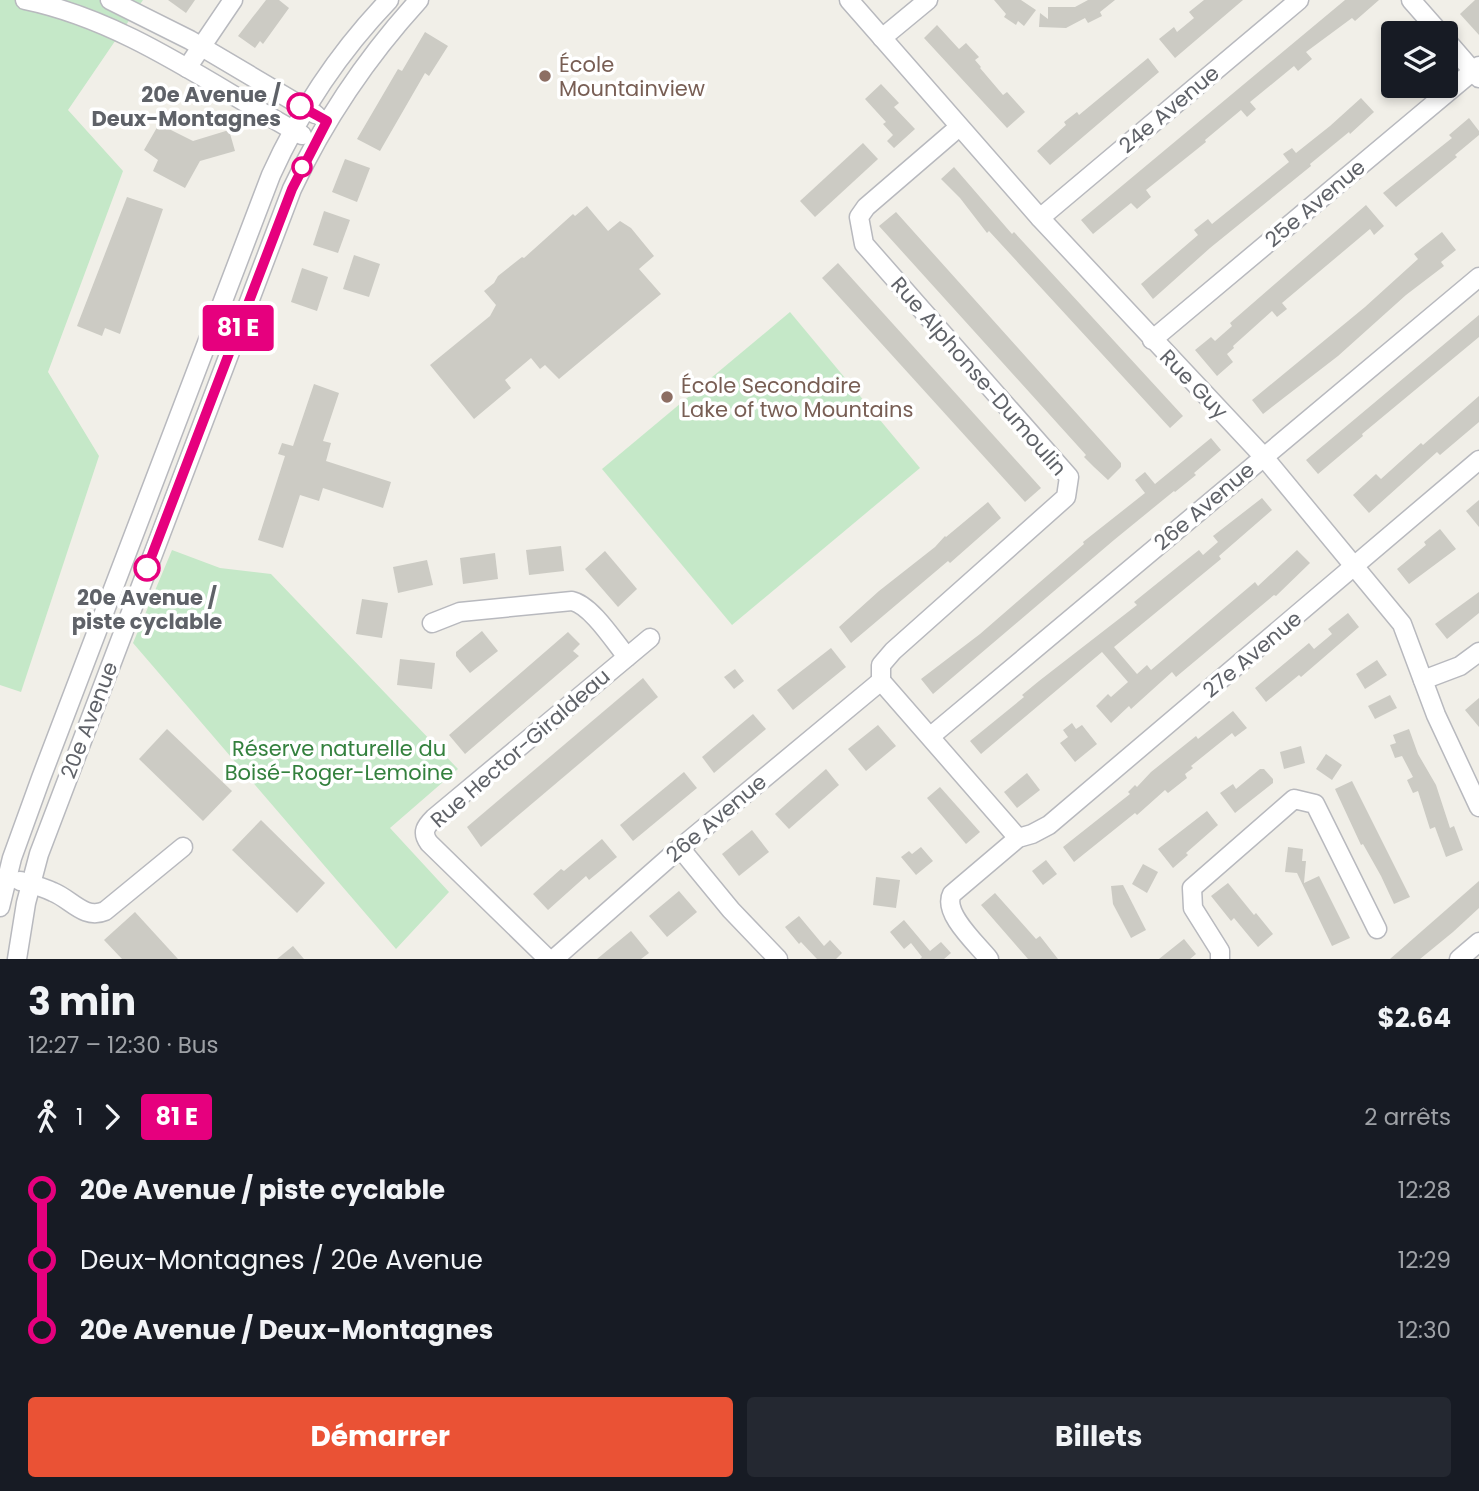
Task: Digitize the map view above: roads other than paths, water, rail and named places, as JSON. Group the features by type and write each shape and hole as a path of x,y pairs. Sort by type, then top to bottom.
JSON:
{"street":[{"path":"25,0 106,26 187,68 314,142"},
{"path":"110,0 200,46 327,121"},
{"path":"187,68 233,0"},
{"name":"20e Avenue","path":"0,907 4,875 258,205 305,109 352,42 389,0"},
{"name":"20e Avenue","path":"17,959 30,884 62,790 292,189 327,121 374,53 419,0"},
{"name":"Rue Guy","path":"849,0 1040,218 1263,456 1402,624 1436,715 1479,807"},
{"path":"882,38 928,0"},
{"name":"24e Avenue","path":"1040,218 1299,0"},
{"path":"1410,0 1429,21"},
{"path":"1458,52 1477,72"},
{"name":"25e Avenue","path":"1152,340 1477,72"},
{"name":"Rue Alphonse-Dumoulin","path":"881,681 879,671 886,657 1066,497 1068,487 1069,477 864,244 859,217 866,207 959,127"},
{"name":"26e Avenue","path":"931,736 1479,278"},
{"name":"27e Avenue","path":"989,959 953,915 948,901 956,890 1018,838 1049,825 1479,460"},
{"path":"432,623 460,612 578,602 627,657"},
{"name":"Rue Hector-Giraldeau","path":"548,959 429,843 424,832 434,818 650,638"},
{"path":"1423,680 1460,666 1479,652"},
{"path":"881,681 1018,838"},
{"name":"26e Avenue","path":"555,959 680,848 881,681"},
{"path":"1220,959 1220,951 1193,908 1192,888 1294,799 1315,804 1377,929"},
{"path":"4,875 53,891 85,912 95,915 105,911 183,847"},
{"path":"680,848 778,959"},
{"path":"1459,959 1479,942"}],"place":[{"name":"École Mountainview","path":"545,76"},
{"name":"20e Avenue / Deux-Montagnes","path":"300,106"},
{"name":"École Secondaire Lake of two Mountains","path":"667,397"},
{"name":"20e Avenue / piste cyclable","path":"147,568"}],"park label":[{"name":"Réserve naturelle du Boisé-Roger-Lemoine","path":"339,760"}]}
